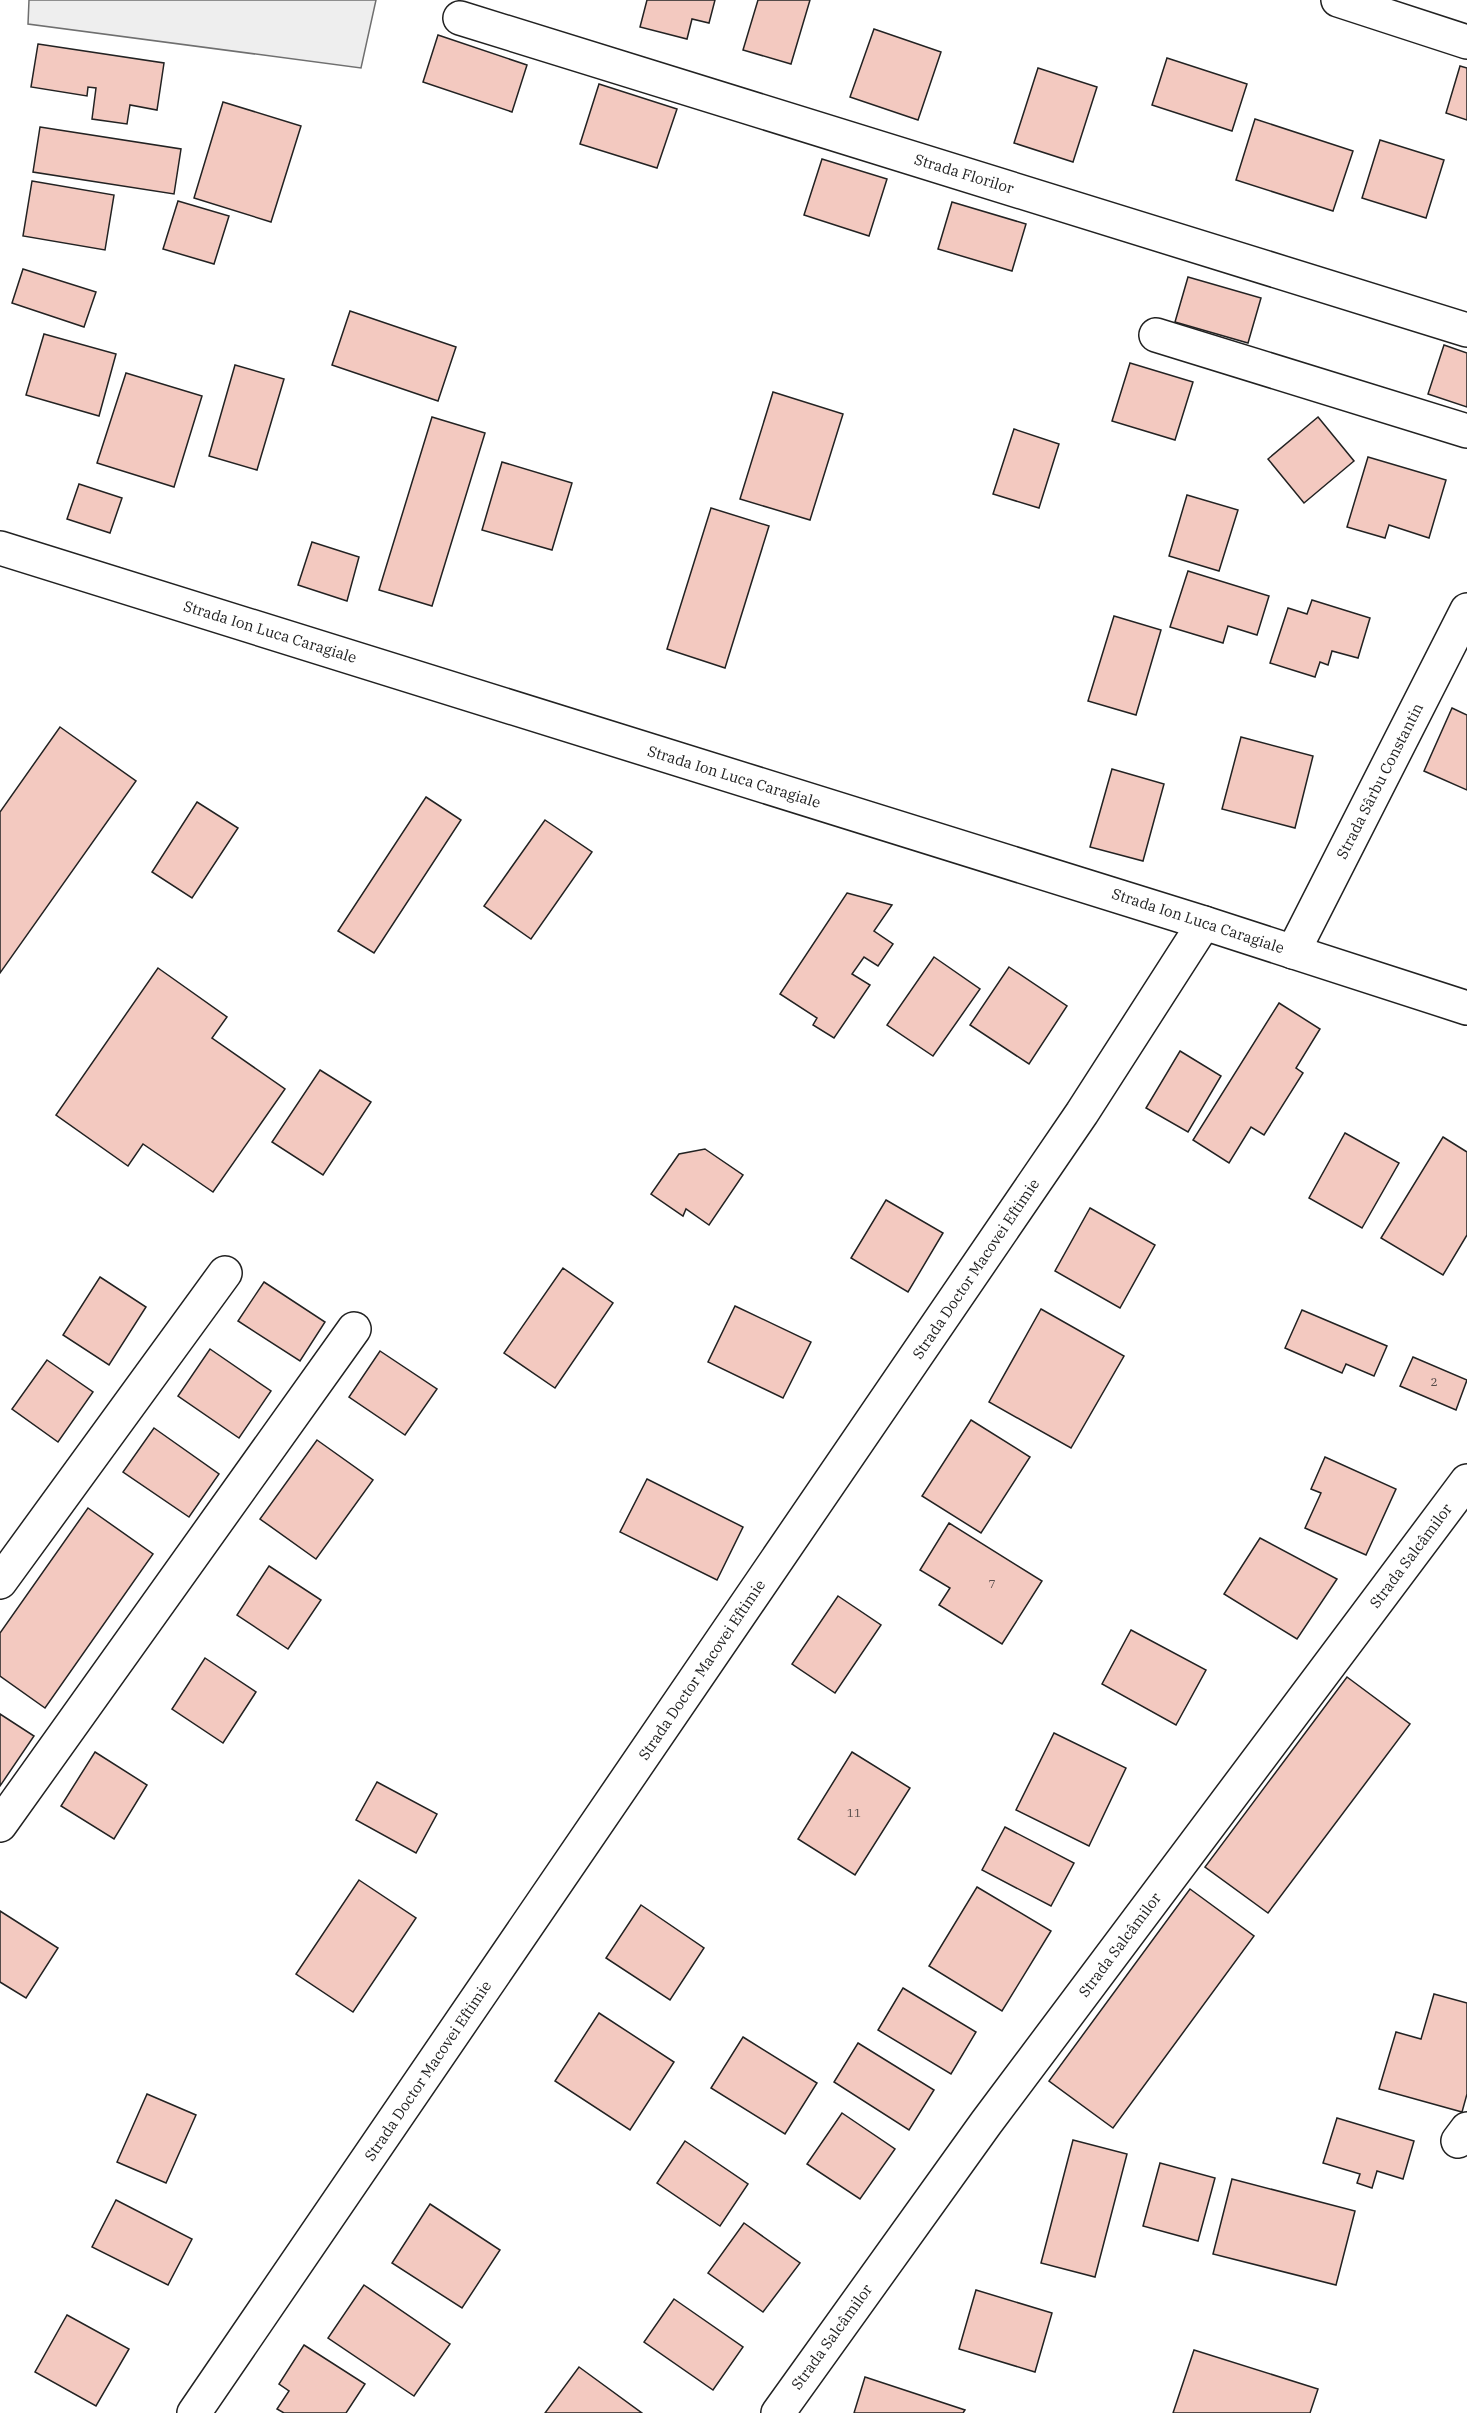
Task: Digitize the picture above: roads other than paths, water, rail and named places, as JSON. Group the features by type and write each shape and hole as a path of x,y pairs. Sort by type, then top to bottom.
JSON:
{"street":[{"path":"1338,0 1467,42"},
{"name":"Strada Florilor","path":"460,18 1467,330"},
{"path":"1156,335 1467,431"},
{"name":"Strada Ion Luca Caragiale","path":"0,548 1204,923 1467,1008"},
{"name":"Strada Sârbu Constantin","path":"1293,952 1467,610"},
{"name":"Strada Doctor Macovei Eftimie","path":"194,2413 1082,1113 1204,923"},
{"path":"0,1582 225,1273"},
{"path":"0,1825 354,1329"},
{"name":"Strada Salcâmilor","path":"777,2413 986,2123 1467,1481"}]}
